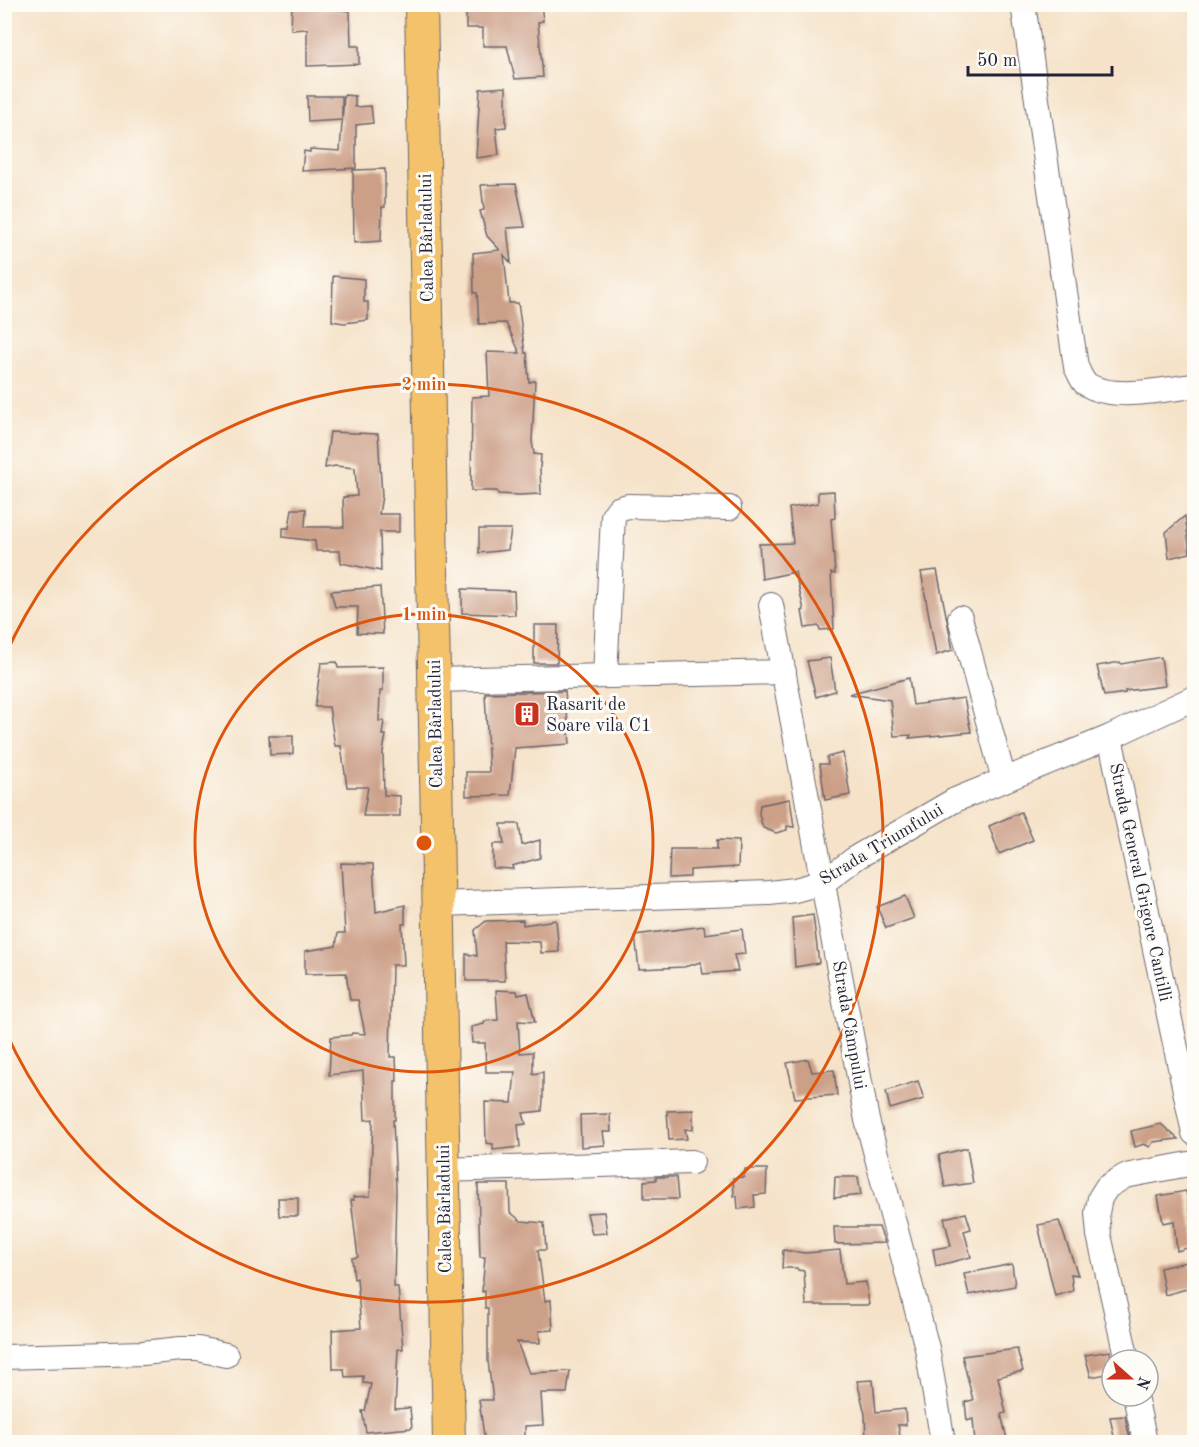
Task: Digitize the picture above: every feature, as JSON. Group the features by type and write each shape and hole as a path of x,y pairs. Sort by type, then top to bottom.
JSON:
{"main road":[{"name":"Calea Bârladului","path":"421,4 449,1443"}],"street":[{"path":"1023,4 1076,367 1083,382 1103,392 1137,392 1194,386"},
{"path":"605,676 613,516 618,509 628,506 729,508"},
{"name":"Strada Câmpului","path":"771,605 867,1120 927,1348 943,1443"},
{"path":"960,618 1004,780"},
{"path":"434,680 784,672"},
{"name":"Strada Triumfului","path":"438,903 769,893 795,890 824,882 857,857 955,800 1110,737 1194,698"},
{"name":"Strada General Grigore Cantilli","path":"1110,737 1194,1133"},
{"path":"443,1170 692,1162"},
{"path":"1124,1348 1099,1235 1097,1213 1100,1198 1107,1187 1125,1176 1194,1163"},
{"path":"4,1357 143,1353 181,1349 198,1349 226,1355"},
{"path":"1138,1408 1145,1443"}],"building":[{"path":"292,4 317,4 317,8 350,11 351,46 359,46 359,64 307,66 307,29 291,30"},
{"path":"466,4 541,4 543,21 538,22 543,77 515,79 507,46 483,46 483,28 466,28"},
{"path":"506,87 506,127 496,128 499,155 476,158 480,89"},
{"path":"344,95 355,96 355,107 371,106 373,123 356,125 356,168 302,171 304,151 310,152 310,149 340,151"},
{"path":"307,96 342,96 342,120 308,122"},
{"path":"385,169 385,207 382,207 381,241 354,243 353,170"},
{"path":"516,184 525,227 507,228 511,263 504,255 509,303 518,303 525,353 527,353 529,382 535,381 532,441 534,454 541,455 541,494 519,495 498,494 497,491 471,491 472,397 489,396 487,352 520,353 506,323 479,324 477,293 474,293 473,253 500,250 487,236 480,211 484,210 481,185"},
{"path":"333,276 364,279 364,302 368,302 368,320 344,323 332,321"},
{"path":"330,432 378,434 382,496 379,514 399,514 399,532 380,532 381,571 341,563 340,551 316,551 315,541 283,537 283,528 289,528 292,509 306,509 305,527 344,527 343,497 357,496 355,468 335,466 325,468"},
{"path":"834,491 835,518 831,519 835,574 831,573 834,629 820,630 819,626 805,628 802,611 804,610 795,572 762,579 759,544 793,543 789,508 818,503 818,492"},
{"path":"1185,516 1190,553 1169,558 1166,532"},
{"path":"479,529 511,529 508,550 479,553"},
{"path":"937,570 953,650 936,655 921,572"},
{"path":"380,587 383,634 357,633 358,607 335,607 331,591"},
{"path":"462,589 514,591 515,615 462,613"},
{"path":"534,625 558,625 557,663 534,663"},
{"path":"1161,657 1165,686 1104,696 1097,666"},
{"path":"830,658 835,691 816,697 807,661"},
{"path":"337,662 338,668 383,667 379,721 384,721 382,735 386,735 383,752 384,795 400,796 400,816 363,816 368,787 347,787 341,746 335,746 329,707 315,707 321,663"},
{"path":"909,678 913,705 964,698 971,732 909,738 911,735 894,736 890,700 849,694"},
{"name":"Rasarit de Soare vila C1","path":"565,691 570,744 515,748 510,795 466,796 466,772 489,772 485,693"},
{"path":"269,736 293,736 293,754 270,755"},
{"path":"843,753 850,795 825,800 820,764 828,764 827,757"},
{"path":"790,799 794,827 787,826 787,830 776,833 763,828 759,814 760,805"},
{"path":"1021,812 1033,840 999,854 989,826"},
{"path":"501,824 519,824 522,845 540,840 540,858 512,866 513,869 493,868 493,844 504,844"},
{"path":"717,840 739,841 738,867 690,870 690,877 669,878 670,849 717,849"},
{"path":"341,863 373,864 376,912 405,905 405,924 402,924 404,965 392,965 390,1057 396,1057 397,1081 395,1081 395,1120 393,1120 396,1189 394,1287 398,1287 403,1349 398,1349 395,1409 410,1408 412,1428 366,1432 362,1411 365,1411 371,1384 363,1383 363,1376 345,1377 344,1369 333,1369 332,1330 361,1328 357,1278 354,1279 352,1258 358,1257 351,1200 354,1200 353,1197 370,1196 373,1119 365,1120 363,1071 329,1075 331,1037 352,1033 365,1034 358,1000 350,1000 346,973 305,974 305,951 336,946 338,933 345,933"},
{"path":"905,896 914,918 886,928 877,907"},
{"path":"813,915 819,963 795,967 792,918"},
{"path":"523,920 523,925 556,920 559,952 541,953 540,942 503,941 505,981 466,981 466,954 477,956 475,930 486,921"},
{"path":"704,926 705,934 742,929 745,954 734,955 738,971 703,974 701,962 684,967 639,969 635,935"},
{"path":"496,990 517,991 518,995 528,993 535,1022 518,1021 520,1053 533,1052 533,1074 543,1072 543,1100 542,1111 523,1113 526,1124 518,1125 520,1147 493,1150 493,1144 486,1143 485,1102 512,1103 515,1072 486,1072 485,1043 472,1043 471,1027 484,1024 485,1021 498,1020"},
{"path":"808,1059 812,1072 834,1070 837,1095 795,1098 787,1063"},
{"path":"918,1081 924,1099 890,1109 886,1091"},
{"path":"693,1110 693,1130 685,1129 687,1139 669,1140 667,1111"},
{"path":"610,1114 611,1132 603,1132 605,1145 581,1147 580,1115"},
{"path":"1161,1124 1178,1139 1153,1142 1150,1147 1144,1144 1135,1147 1131,1131"},
{"path":"967,1148 973,1183 945,1187 939,1155"},
{"path":"745,1169 767,1169 766,1194 754,1195 755,1207 738,1209 737,1196 734,1196 733,1178 744,1177"},
{"path":"656,1177 676,1177 678,1199 644,1199 644,1181 656,1180"},
{"path":"835,1177 858,1177 861,1195 834,1198"},
{"path":"478,1184 509,1184 510,1212 521,1221 544,1223 546,1250 538,1250 545,1301 551,1300 553,1330 539,1331 540,1343 517,1342 529,1373 570,1371 567,1393 541,1393 543,1425 525,1426 525,1443 485,1443 479,1400 493,1400 488,1361 488,1308 485,1308 485,1291 482,1292 485,1257 480,1257"},
{"path":"1186,1191 1194,1227 1194,1246 1177,1251 1174,1221 1163,1223 1158,1196"},
{"path":"278,1198 298,1198 298,1216 279,1216"},
{"path":"604,1212 607,1233 592,1234 587,1213"},
{"path":"966,1213 971,1229 964,1231 971,1257 936,1266 933,1249 951,1246 944,1218"},
{"path":"1059,1221 1078,1275 1071,1274 1073,1291 1055,1296 1038,1225"},
{"path":"834,1227 879,1227 885,1243 835,1244"},
{"path":"783,1250 805,1253 840,1250 844,1284 866,1282 869,1305 806,1305 804,1271 797,1268 782,1268"},
{"path":"1191,1261 1194,1287 1165,1295 1160,1268"},
{"path":"1012,1264 1015,1286 969,1295 964,1274"},
{"path":"1017,1349 1023,1371 998,1377 1006,1413 1001,1414 1008,1443 975,1443 973,1419 967,1421 965,1402 973,1400 962,1356"},
{"path":"1100,1353 1100,1375 1091,1377 1085,1355"},
{"path":"873,1380 876,1412 905,1409 906,1425 898,1425 901,1441 866,1443 865,1414 857,1381"},
{"path":"1125,1416 1130,1439 1115,1442 1110,1417"}],"place":[{"name":"Rasarit de Soare vila C1","path":"527,714"}]}
